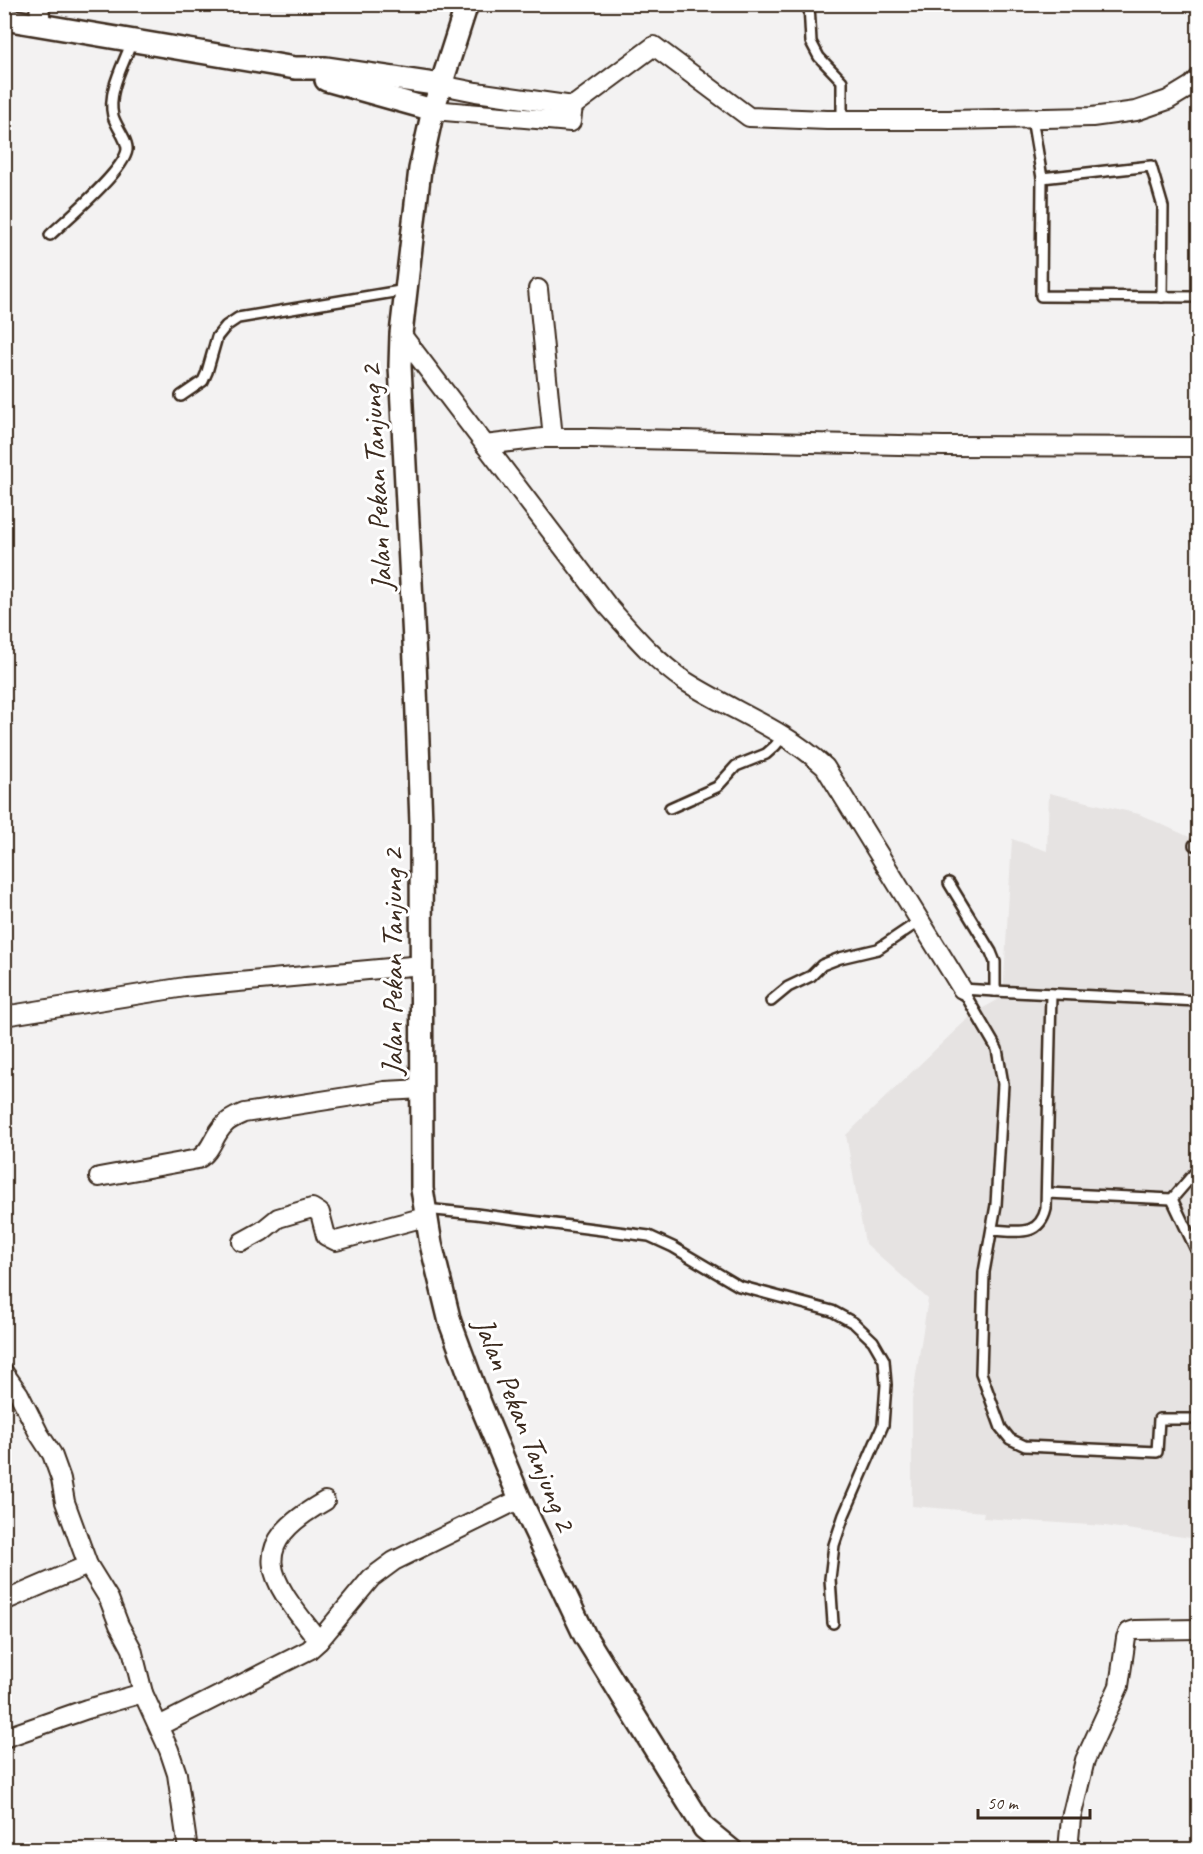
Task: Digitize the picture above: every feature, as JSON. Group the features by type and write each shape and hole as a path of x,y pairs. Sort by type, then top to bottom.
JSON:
{"street":[{"path":"39,4 41,26"},
{"name":"Jalan Pekan Tanjung 2","path":"462,7 433,110 420,169 401,334 400,401 415,661 420,811 422,1189 425,1213 450,1322 478,1398 520,1499 585,1636 704,1828 731,1850"},
{"path":"4,19 295,68 326,68 573,106 654,46 749,117 842,120 1092,117 1136,111 1168,100 1198,79"},
{"path":"295,68 326,80 433,110 571,122 573,106"},
{"path":"538,289 553,438"},
{"path":"401,334 607,605 656,657 687,682 784,735 807,750 825,767 962,989"},
{"path":"485,445 553,438 943,446 1198,447"},
{"path":"4,1016 185,987 422,965"},
{"path":"99,1177 198,1159 206,1154 223,1125 244,1113 385,1091 423,1089"},
{"path":"242,1242 262,1231 278,1218 312,1208 320,1213 326,1236 336,1240 425,1213"},
{"path":"4,1373 19,1394 52,1454 61,1479 65,1502 88,1565 109,1599 132,1649 143,1693 159,1726 177,1774 188,1850"},
{"path":"159,1726 298,1657 320,1641 371,1578 394,1561 520,1499"},
{"path":"320,1641 286,1597 274,1575 272,1558 277,1542 287,1528 302,1515 325,1502"},
{"path":"4,1601 88,1565"},
{"path":"1068,1850 1071,1818 1085,1760 1119,1686 1126,1638 1129,1632 1198,1629"},
{"path":"4,1738 87,1709 143,1693"}],"lane":[{"path":"809,4 811,42 819,57 842,81 842,120"},
{"path":"50,235 117,170 123,161 127,146 116,127 111,100 132,41"},
{"path":"1032,118 1042,178 1041,296 1198,297"},
{"path":"1042,178 1151,166 1163,207 1162,297"},
{"path":"181,396 203,381 217,337 226,326 238,318 406,290"},
{"path":"670,808 717,787 736,766 766,754 784,735"},
{"path":"950,883 991,952 995,962 995,991"},
{"path":"771,1001 788,987 811,976 822,965 878,949 921,920"},
{"path":"962,989 1198,1001"},
{"path":"962,989 997,1049 1003,1084 996,1204 984,1272 981,1373 993,1412 1001,1428 1010,1439 1025,1446 1157,1452 1159,1419 1198,1419"},
{"path":"992,1230 1025,1232 1033,1230 1044,1217 1047,1193 1051,993"},
{"path":"1172,1199 1198,1169"},
{"path":"1047,1193 1172,1199"},
{"path":"1172,1199 1198,1254"},
{"path":"425,1213 476,1214 649,1236 673,1247 739,1286 832,1311 854,1323 873,1341 884,1360 886,1385 883,1425 844,1515 834,1545 830,1579 833,1623"}],"shaded area":[{"path":"1049,793 1139,814 1198,841 1198,1539 1105,1526 983,1518 984,1512 912,1506 912,1400 928,1299 865,1243 846,1135 960,1026 976,1012 1003,997 1012,839 1047,851"}]}
